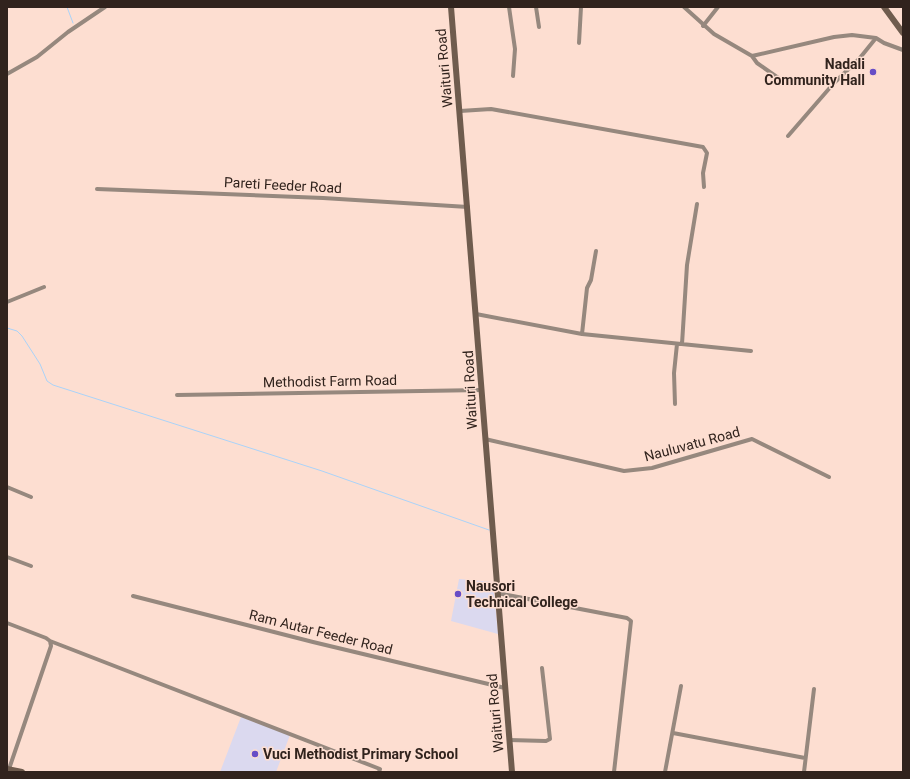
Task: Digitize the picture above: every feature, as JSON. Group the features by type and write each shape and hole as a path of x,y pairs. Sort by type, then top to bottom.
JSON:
{"main road":[{"name":"Waituri Road","path":"451,7 483,390 484,439 512,772"},
{"path":"884,7 903,33"},
{"path":"8,769 22,772"}],"street":[{"path":"7,74 37,57 68,32 105,7"},
{"path":"509,7 515,49 514,76"},
{"path":"536,7 539,27"},
{"path":"579,43 581,7"},
{"path":"684,7 704,26 725,42 752,56 757,63 784,82"},
{"path":"704,26 718,7"},
{"path":"752,56 758,56 834,37 859,35 876,38 884,43 903,49"},
{"path":"788,136 834,83 859,59 876,38"},
{"path":"460,111 491,109 703,147 707,153 703,173 704,187"},
{"name":"Pareti Feeder Road","path":"97,189 323,198 468,208"},
{"path":"675,404 674,373 679,344 684,337 687,266 697,204"},
{"path":"582,334 588,288 591,280 596,251"},
{"path":"7,302 44,287"},
{"path":"476,314 582,334 751,351"},
{"name":"Methodist Farm Road","path":"177,395 483,390"},
{"name":"Nauluvatu Road","path":"484,439 624,471 652,468 752,439 829,477"},
{"path":"7,487 31,497"},
{"path":"7,557 31,566"},
{"path":"497,593 627,618 631,621 614,772"},
{"name":"Ram Autar Feeder Road","path":"133,596 314,642 505,688"},
{"path":"7,623 380,769 379,772"},
{"path":"8,769 50,646 50,641"},
{"path":"509,740 546,741 550,739 542,668"},
{"path":"665,772 681,686"},
{"path":"804,772 814,689"},
{"path":"673,733 805,758"}],"shaded area":[{"path":"459,579 493,582 498,634 451,621"},
{"name":"Vuci Methodist Primary School","path":"241,717 290,735 276,772 220,772"}],"waterway":[{"path":"67,7 73,23"},
{"path":"7,328 17,331 22,336 40,364 47,381 53,385 322,471 489,530"}],"place":[{"name":"Nadali Community Hall","path":"873,72"},
{"name":"Nausori Technical College","path":"458,594"},
{"name":"Vuci Methodist Primary School","path":"255,754"}]}
